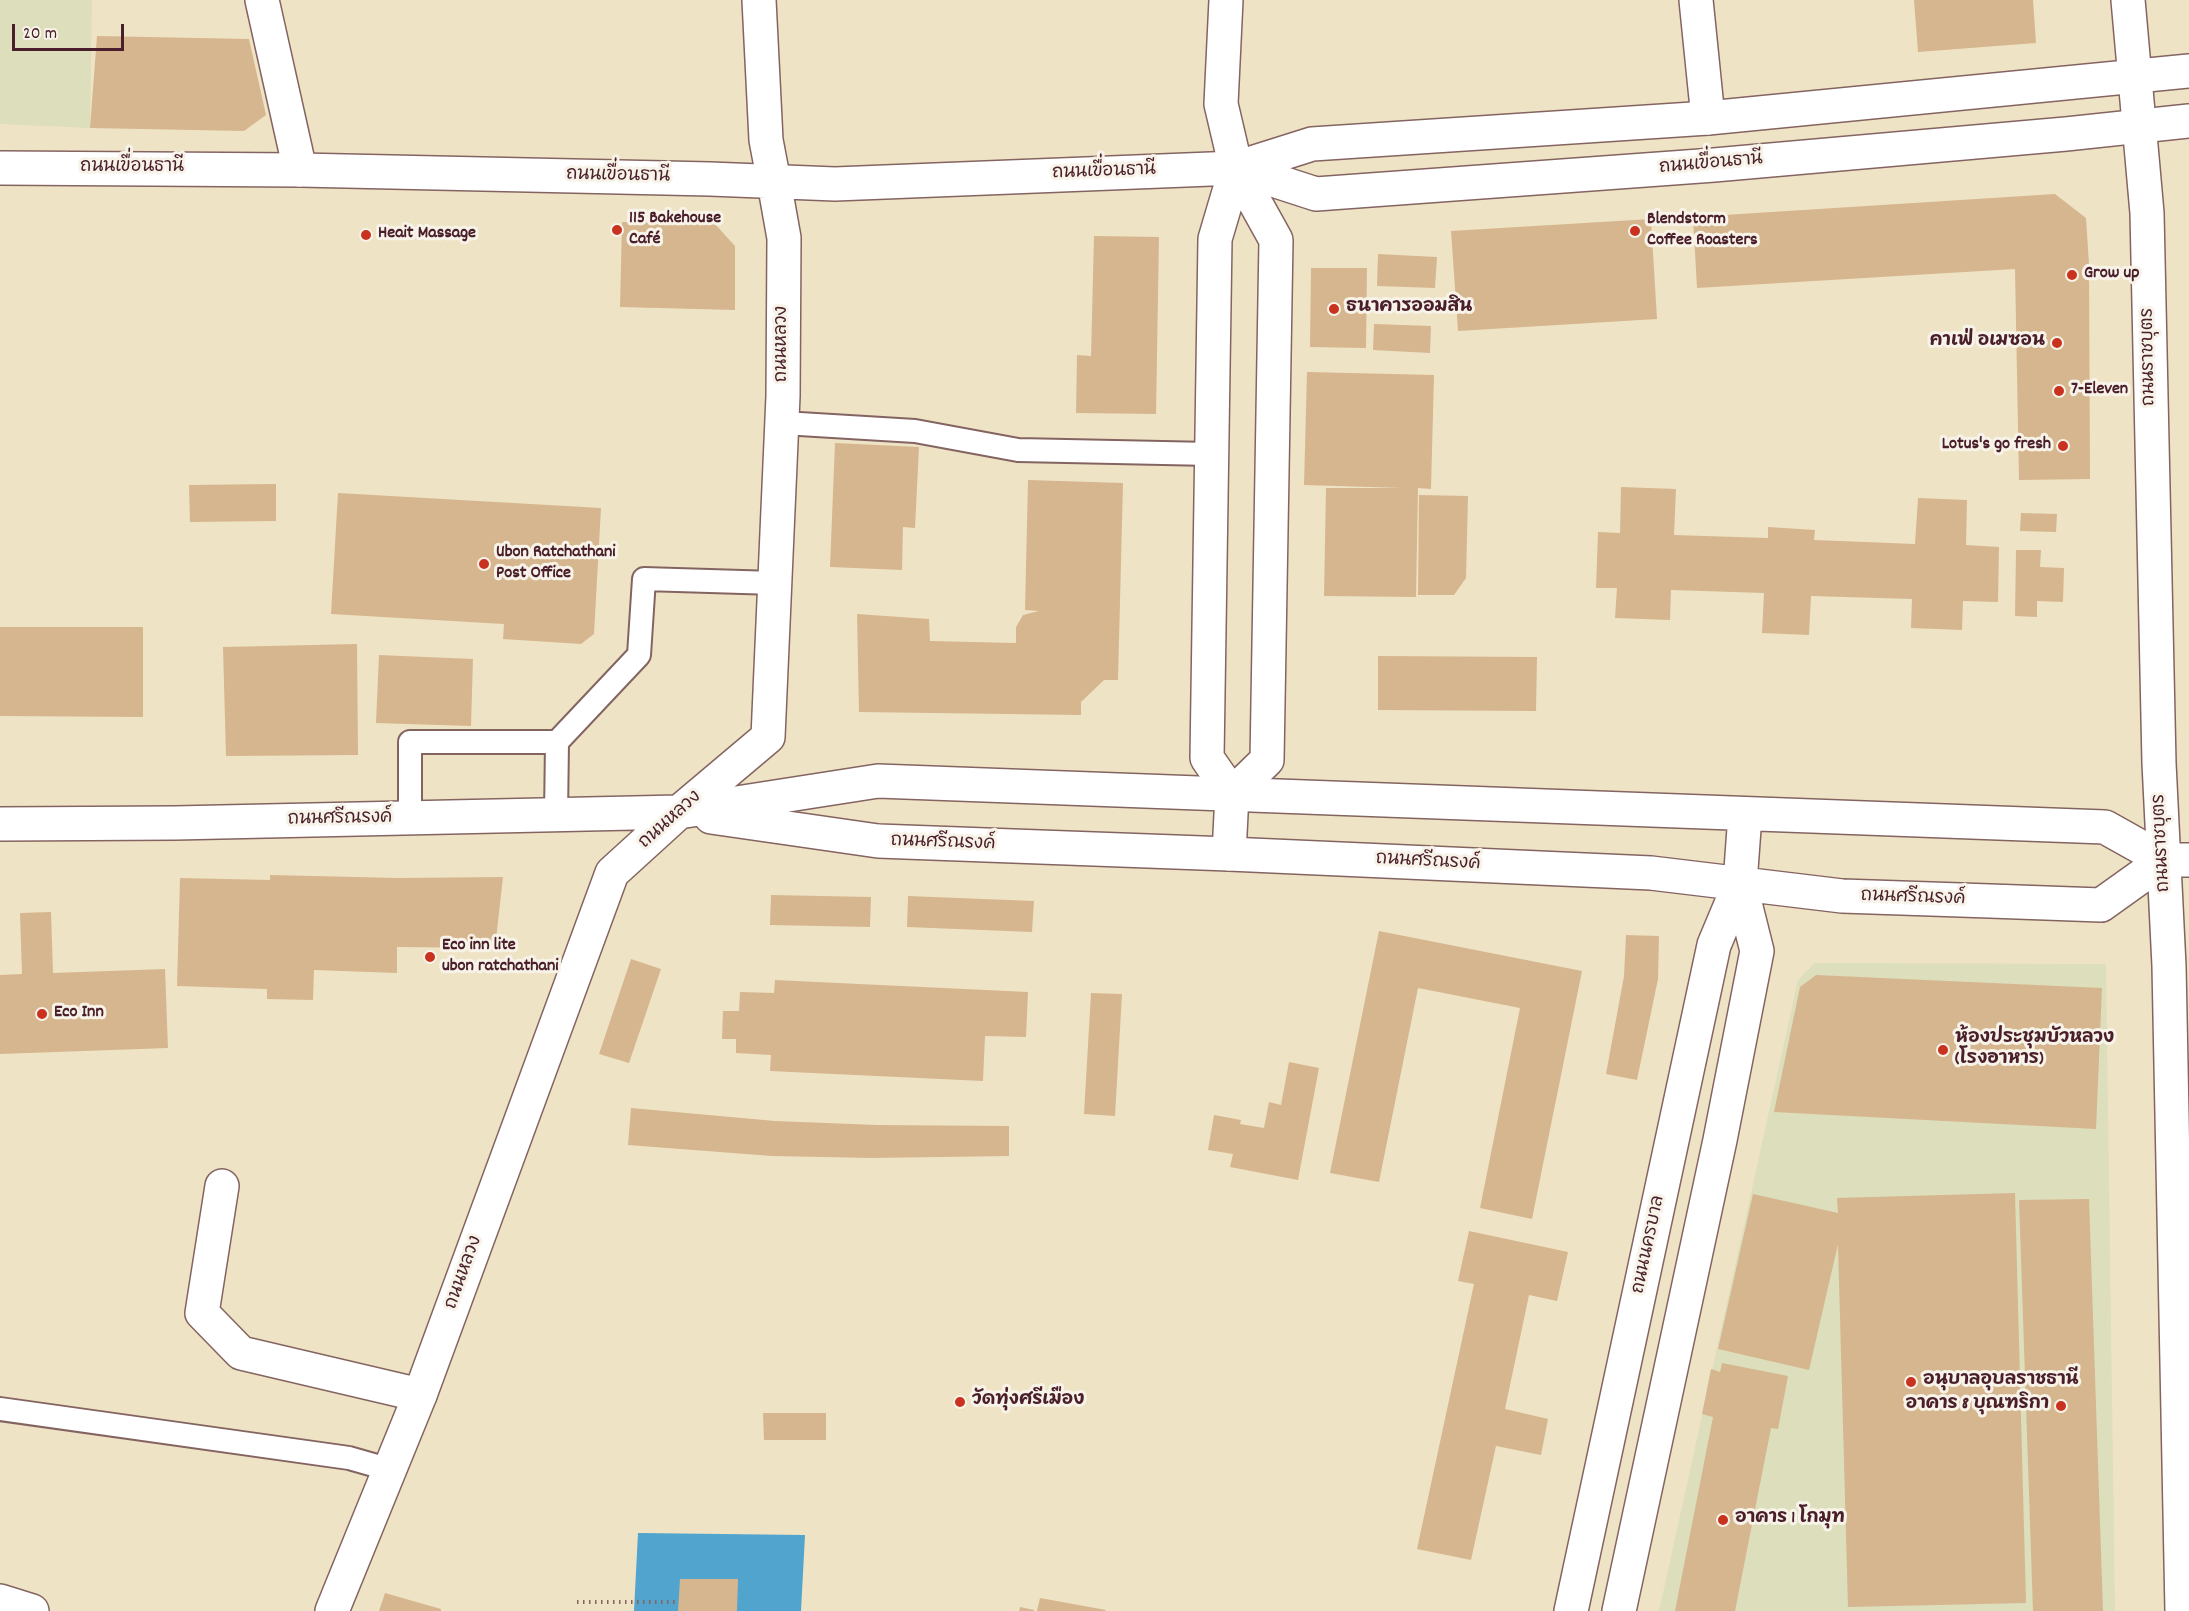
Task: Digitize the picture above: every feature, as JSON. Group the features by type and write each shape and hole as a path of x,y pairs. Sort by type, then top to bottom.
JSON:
{"street":[{"path":"262,0 300,170"},
{"name":"ถนนหลวง","path":"332,1611 420,1395 612,873 679,812 768,737 783,423 784,238 766,140 759,0"},
{"path":"1226,0 1221,104 1236,168 1276,240 1267,760 1232,794"},
{"path":"1696,0 1714,165"},
{"name":"ถนนราชบุตร","path":"2128,0 2147,213 2158,728 2176,860 2169,977 2182,1611"},
{"name":"ถนนเขื่อนธานี","path":"0,168 300,170 687,178 834,184 1236,168 1312,144 1708,118 2189,70"},
{"name":"ถนนเขื่อนธานี","path":"1236,168 1316,194 1714,165 2189,121"},
{"path":"1229,854 1232,794 1207,758 1215,239 1236,168"},
{"name":"ถนนศรีณรงค์","path":"0,824 151,824 679,812 878,781 2105,827 2176,860"},
{"name":"ถนนศรีณรงค์","path":"679,812 878,841 1651,873 1842,896 2101,904 2176,860"},
{"name":"ถนนนครบาล","path":"1619,1611 1720,1140 1757,951 1740,883 1745,815"},
{"name":"ถนนนครบาล","path":"1571,1611 1714,945 1740,883"},
{"path":"222,1186 202,1313 241,1353 420,1395"},
{"path":"0,1601 32,1611"}],"lane":[{"path":"783,423 915,431 1018,450 1211,454"},
{"path":"556,816 558,742 639,655 644,579 776,583"},
{"path":"410,819 410,742 558,742"},
{"path":"0,1409 349,1458 391,1470"}],"path":[{"path":"577,1602 679,1602"}],"shaded area":[{"path":"0,0 92,0 90,128 0,124"},
{"name":"อนุบาลอุบลราชธานี","path":"1815,963 2106,964 2115,1611 1659,1611 1798,980"}],"water":[{"path":"638,1533 805,1535 801,1611 634,1611"}],"building":[{"path":"1914,0 2033,0 2036,43 1918,52"},
{"path":"97,36 249,39 266,115 244,131 90,128"},
{"path":"2055,194 2086,218 2089,264 2090,479 2019,480 2015,269 1697,288 1693,217"},
{"path":"1651,219 1657,319 1458,331 1451,231"},
{"path":"622,222 714,223 735,246 735,310 620,307"},
{"path":"1094,236 1159,237 1156,414 1076,413 1077,355 1091,356"},
{"path":"1378,254 1437,257 1435,288 1377,286"},
{"path":"1311,268 1367,268 1366,348 1310,347"},
{"path":"1374,324 1431,326 1430,353 1373,350"},
{"path":"1307,372 1434,375 1431,489 1418,488 1416,597 1324,596 1326,488 1402,488 1304,485"},
{"path":"835,443 919,447 915,528 903,527 902,570 830,567"},
{"path":"1028,480 1123,483 1118,680 1104,680 1081,702 1081,715 859,712 857,614 929,619 930,641 1016,643 1016,627 1023,615 1039,611 1025,610"},
{"path":"276,484 276,521 190,522 189,485"},
{"path":"1621,487 1676,489 1674,535 1768,538 1768,527 1815,530 1814,540 1915,544 1918,498 1967,500 1966,545 1999,547 1998,602 1963,601 1962,630 1911,628 1912,599 1811,596 1809,635 1762,633 1764,593 1671,590 1670,620 1615,618 1617,588 1596,588 1598,532 1620,533"},
{"path":"338,493 601,508 594,634 581,644 503,639 504,624 331,614"},
{"path":"1419,495 1468,496 1466,578 1454,595 1418,595"},
{"path":"2021,513 2057,514 2056,532 2020,531"},
{"path":"2016,550 2041,550 2040,567 2064,568 2063,602 2037,601 2037,617 2015,616"},
{"path":"0,627 143,627 143,717 0,716"},
{"path":"357,644 358,755 226,756 223,647"},
{"path":"379,655 473,659 471,726 376,723"},
{"path":"1378,656 1537,657 1536,711 1378,710"},
{"path":"270,875 399,878 503,877 495,948 397,947 397,973 314,970 313,1000 267,999 267,989 177,986 180,878 270,880"},
{"path":"771,895 871,897 870,927 770,925"},
{"path":"908,896 1034,901 1032,932 907,927"},
{"path":"51,912 53,973 165,969 168,1048 0,1054 0,975 22,974 20,913"},
{"path":"1379,931 1582,971 1532,1219 1480,1208 1520,1008 1418,988 1379,1182 1330,1173"},
{"path":"1626,935 1659,936 1658,979 1637,1080 1606,1074 1624,976"},
{"path":"631,959 661,969 629,1063 599,1054"},
{"name":"ห้องประชุมบัวหลวง (โรงอาหาร)","path":"1816,975 2102,988 2096,1129 1774,1112 1800,987"},
{"path":"775,980 1028,992 1026,1037 985,1036 983,1081 770,1071 771,1055 736,1053 736,1039 722,1039 723,1011 739,1011 740,992 774,993"},
{"path":"1091,993 1122,994 1115,1116 1084,1114"},
{"path":"1289,1062 1319,1068 1298,1180 1230,1167 1233,1154 1208,1150 1214,1115 1241,1120 1240,1124 1264,1128 1269,1102 1281,1105"},
{"path":"631,1108 775,1121 877,1125 1009,1126 1009,1156 872,1158 772,1156 628,1145"},
{"path":"2015,1193 2026,1603 1848,1607 1838,1244 1809,1370 1718,1349 1753,1194 1838,1213 1837,1198"},
{"name":"อาคาร 8 บุณฑริกา","path":"2089,1199 2103,1611 2033,1611 2019,1200"},
{"path":"1469,1231 1568,1252 1557,1301 1529,1295 1505,1409 1548,1419 1541,1455 1496,1446 1471,1560 1417,1549 1474,1284 1458,1281"},
{"name":"อาคาร 1 โกมุท","path":"1722,1363 1788,1376 1778,1429 1771,1428 1735,1611 1675,1611 1713,1417 1702,1414 1711,1369 1720,1372"},
{"path":"763,1413 826,1413 826,1440 764,1440"},
{"path":"680,1579 738,1579 737,1611 678,1611"},
{"path":"385,1593 441,1609 441,1611 379,1611"},
{"path":"1040,1598 1106,1610 1037,1611"},
{"path":"1020,1607 1034,1610 1034,1611 1019,1611"}],"place":[{"name":"115 Bakehouse Café","path":"617,230"},
{"name":"Blendstorm Coffee Roasters","path":"1635,231"},
{"name":"Heait Massage","path":"366,235"},
{"name":"Grow up","path":"2072,275"},
{"name":"ธนาคารออมสิน","path":"1334,309"},
{"name":"คาเฟ่ อเมซอน","path":"2057,343"},
{"name":"7-Eleven","path":"2059,391"},
{"name":"Lotus's go fresh","path":"2063,446"},
{"name":"Ubon Ratchathani Post Office","path":"484,564"},
{"name":"Eco inn lite ubon ratchathani","path":"430,957"},
{"name":"Eco Inn","path":"42,1014"},
{"name":"ห้องประชุมบัวหลวง (โรงอาหาร)","path":"1943,1050"},
{"name":"อนุบาลอุบลราชธานี","path":"1911,1382"},
{"name":"วัดทุ่งศรีเมือง","path":"960,1402"},
{"name":"อาคาร 8 บุณฑริกา","path":"2061,1406"},
{"name":"อาคาร 1 โกมุท","path":"1723,1520"}]}
